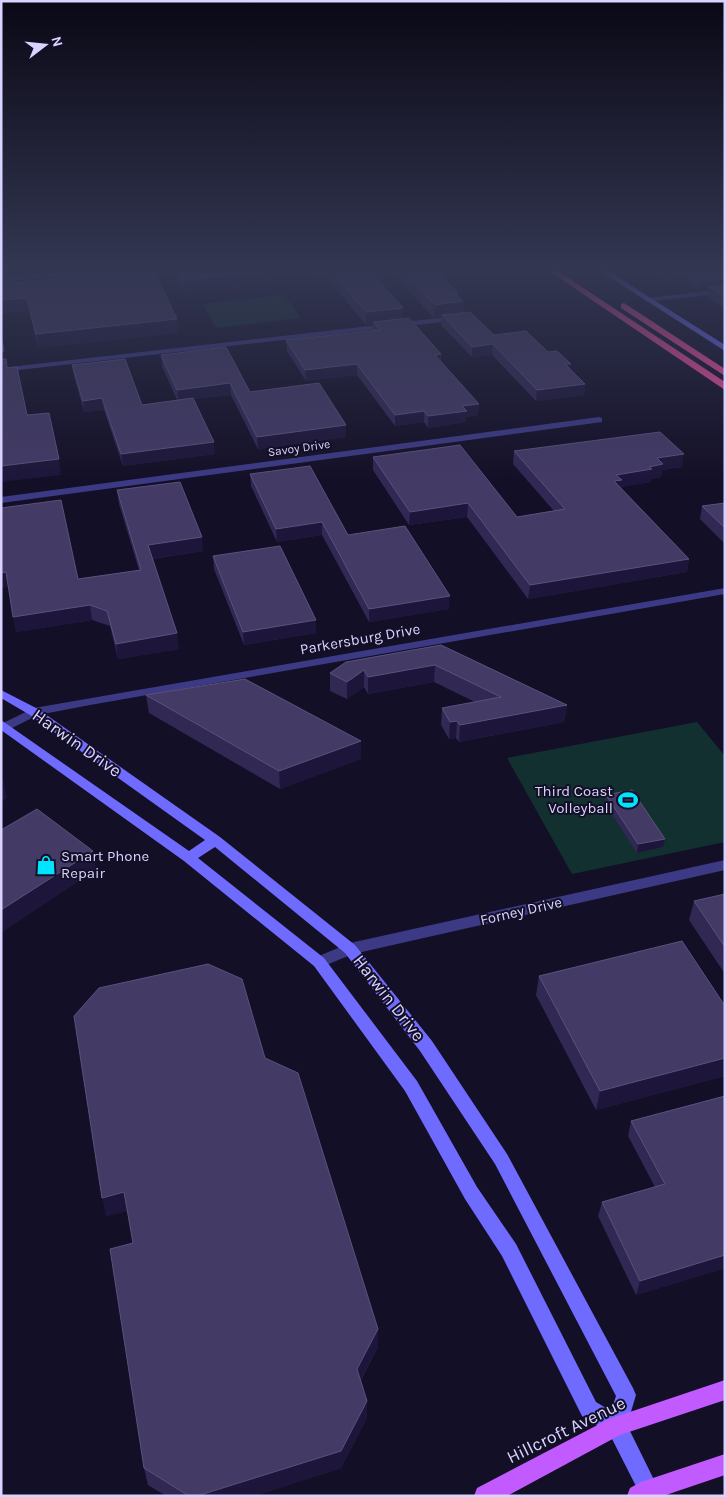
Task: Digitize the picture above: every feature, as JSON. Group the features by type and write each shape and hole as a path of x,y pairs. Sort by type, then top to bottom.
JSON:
{"highway":[{"path":"657,341 725,387"},
{"path":"676,341 725,373"}],"main road":[{"path":"712,341 725,349"},
{"name":"Harwin Drive","path":"1,693 34,712 215,840 350,949 426,1046 501,1159 626,1395 616,1426 589,1409 509,1250 471,1193 411,1086 319,962 189,858 3,726"},
{"path":"189,858 215,840"},
{"name":"Hillcroft Avenue","path":"485,1496 616,1426 725,1390"},
{"path":"616,1426 646,1494 725,1464"}],"street":[{"path":"1,370 261,341"},
{"name":"Savoy Drive","path":"1,500 599,420"},
{"name":"Parkersburg Drive","path":"3,726 34,712 90,701 725,590"},
{"name":"Forney Drive","path":"319,962 350,949 725,865"}],"green space":[{"name":"Third Coast Volleyball","path":"697,722 725,756 725,842 572,874 507,758"}],"building":[{"path":"1,341 2,341 4,351 1,352"},
{"path":"287,341 429,341 441,354 435,355 479,404 462,406 467,411 428,416 424,411 395,415 357,364 305,370"},
{"path":"466,341 536,341 548,352 557,351 571,364 565,364 585,384 537,390 493,344 472,347"},
{"path":"226,347 250,392 319,383 346,425 257,437 230,383 177,390 161,355"},
{"path":"1,359 6,359 7,368 17,367 27,415 49,413 59,459 1,466"},
{"path":"125,359 142,405 193,398 214,442 121,454 102,398 83,401 72,365"},
{"path":"660,432 684,454 657,458 663,464 649,467 652,469 616,475 622,480 614,481 689,559 530,585 468,503 410,512 373,457 460,445 517,517 565,509 514,451"},
{"path":"310,466 348,535 405,526 450,596 369,609 322,522 276,529 250,474"},
{"path":"180,482 202,537 148,545 177,633 116,644 107,611 90,605 13,617 6,572 1,573 1,508 61,500 78,579 141,570 117,490"},
{"path":"725,503 725,528 702,506"},
{"path":"280,546 316,620 243,632 213,556"},
{"path":"441,645 567,705 460,725 457,721 450,722 442,708 501,697 435,665 368,677 364,670 347,682 330,673 346,662"},
{"path":"245,679 361,741 279,771 146,695"},
{"path":"632,790 665,839 638,844 606,795"},
{"path":"37,809 93,851 1,910 1,830"},
{"path":"725,894 725,947 694,901"},
{"path":"682,941 725,1006 725,1058 600,1091 539,976"},
{"path":"208,964 242,979 265,1058 298,1073 378,1329 357,1369 367,1401 341,1451 197,1496 189,1496 144,1468 110,1249 133,1243 124,1192 102,1198 74,1016 99,988"},
{"path":"725,1096 725,1255 640,1281 602,1202 665,1184 631,1121"}],"place":[{"name":"Third Coast Volleyball","path":"628,800"},
{"name":"Smart Phone Repair","path":"46,865"}]}
